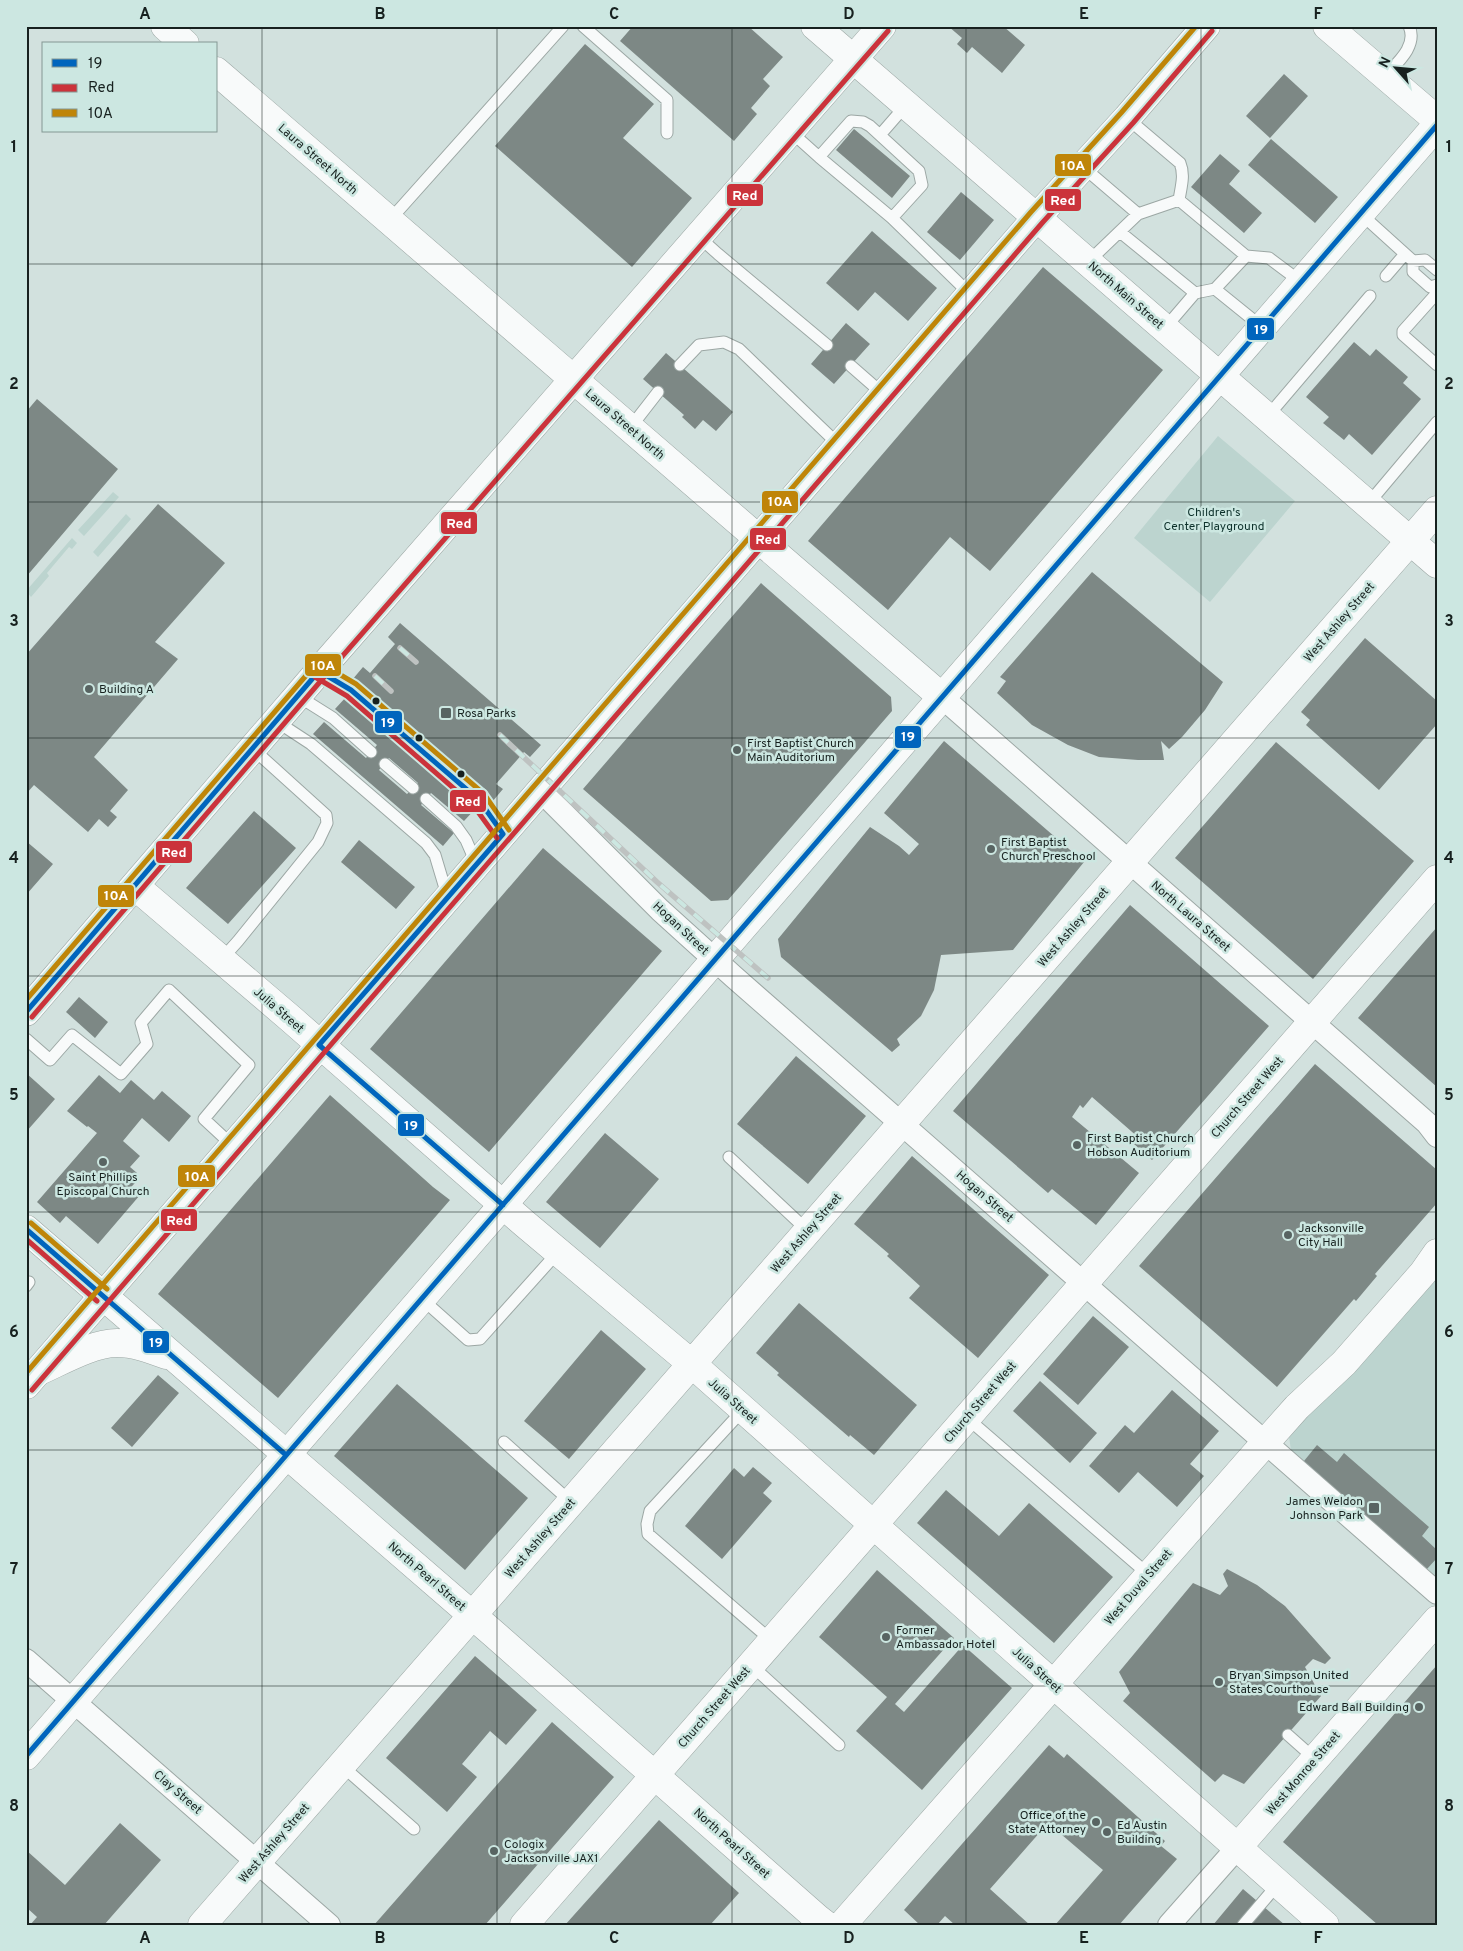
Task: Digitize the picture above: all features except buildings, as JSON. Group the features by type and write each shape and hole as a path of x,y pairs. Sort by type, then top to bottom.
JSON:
{"street":[{"path":"165,26 183,42"},
{"name":"North Main Street","path":"815,26 1437,564"},
{"path":"26,1012 319,671 852,58 882,26"},
{"path":"32,1379 102,1295 883,394 1206,26"},
{"path":"1327,26 1437,120"},
{"name":"Laura Street North","path":"218,73 942,698"},
{"path":"26,1756 1437,125"},
{"name":"West Ashley Street","path":"202,1925 1437,510"},
{"name":"North Laura Street","path":"942,698 1312,1021 1427,1123 1437,1136"},
{"name":"Hogan Street","path":"540,790 660,910 715,960 1437,1593"},
{"name":"Church Street West","path":"524,1925 1437,879"},
{"name":"Julia Street","path":"135,886 503,1205 692,1364 1325,1925"},
{"name":"North Pearl Street","path":"28,1235 102,1295 826,1925"},
{"name":"West Duval Street","path":"842,1925 1297,1407 1344,1363 1423,1273 1437,1253"},
{"path":"32,1379 93,1348 116,1343 144,1347 174,1358"},
{"name":"West Monroe Street","path":"1169,1925 1437,1620"},
{"name":"Clay Street","path":"26,1660 329,1925"}],"lane":[{"path":"390,221 563,26"},
{"path":"583,26 667,100 666,133"},
{"path":"1385,76 1407,52 1411,42 1409,26"},
{"path":"880,135 907,104"},
{"path":"1127,118 1180,163 1183,170 1183,179 1179,200"},
{"path":"819,157 851,121 863,122 880,135 919,171 922,181 922,185 892,218"},
{"path":"790,131 892,218 970,294"},
{"path":"1083,167 1138,214"},
{"path":"1088,262 1138,214 1179,200"},
{"path":"1179,200 1246,256 1268,258 1302,283"},
{"path":"1361,214 1409,257 1414,272 1430,287 1437,285"},
{"path":"1120,232 1195,294"},
{"path":"698,236 827,345"},
{"path":"1165,328 1195,294 1215,290 1246,256"},
{"path":"1386,276 1409,257 1426,260 1437,270"},
{"path":"1215,290 1262,328"},
{"path":"1437,292 1403,331 1403,335 1437,365"},
{"path":"1267,417 1370,296"},
{"path":"680,365 699,345 724,342 739,349 840,445"},
{"path":"851,366 883,394"},
{"path":"630,428 658,392"},
{"path":"1368,504 1437,422"},
{"path":"319,671 351,690 393,727"},
{"path":"298,696 332,718 371,752"},
{"path":"276,721 310,744 426,843 435,854 448,897"},
{"path":"406,738 435,762"},
{"path":"221,960 318,842 327,822 326,815 253,749"},
{"path":"384,764 413,788"},
{"path":"449,774 479,800 503,834"},
{"path":"426,799 456,826 466,840 477,864"},
{"path":"26,1039 50,1060 72,1035 121,1074 148,1044 141,1023 169,990 249,1064 204,1119 232,1145"},
{"path":"729,1157 808,1231"},
{"path":"422,1299 468,1340 480,1339 558,1252"},
{"path":"743,1410 650,1511 647,1524 648,1534 772,1641"},
{"path":"967,1418 1149,1575"},
{"path":"504,1442 571,1502"},
{"path":"751,1666 839,1746"},
{"path":"1288,1734 1315,1759"},
{"path":"341,1765 414,1829"},
{"path":"1243,1925 1278,1884"}],"green space":[{"name":"Children's Center Playground","path":"1218,436 1295,501 1210,602 1134,538"},
{"path":"113,492 119,497 84,536 78,530"},
{"path":"126,514 131,519 98,557 93,552"},
{"path":"72,538 77,543 72,549 69,547 47,573 49,576 31,597 26,591"},
{"name":"James Weldon Johnson Park","path":"1437,1273 1437,1577 1291,1450 1289,1437 1312,1407"}],"railway":[{"path":"400,648 416,662"},
{"path":"375,676 391,691"},
{"path":"500,735 657,882 768,978"}],"transit line":[{"name":"10A","path":"26,1373 1031,212 1121,113 1196,26"},
{"name":"Red","path":"32,1017 325,676 888,31"},
{"name":"Red","path":"32,1390 1043,222 1133,123 1212,31"},
{"name":"19","path":"26,1756 1437,125"},
{"name":"10A","path":"26,1000 316,664 322,664 356,684 484,794 509,830"},
{"name":"19","path":"319,671 351,690 479,800 503,834"},
{"name":"19","path":"26,1012 319,671"},
{"name":"Red","path":"315,677 347,696 473,805 497,838"},
{"name":"19","path":"319,1045 503,834"},
{"name":"19","path":"319,1045 503,1205"},
{"name":"10A","path":"31,1223 107,1289"},
{"name":"19","path":"26,1229 286,1455"},
{"name":"Red","path":"26,1239 97,1301"}],"place":[{"name":"Building A","path":"89,689"},
{"name":"Rosa Parks","path":"446,713"},
{"name":"First Baptist Church Main Auditorium","path":"737,750"},
{"name":"First Baptist Church Preschool","path":"991,849"},
{"name":"First Baptist Church Hobson Auditorium","path":"1077,1145"},
{"name":"Saint Phillips Episcopal Church","path":"103,1162"},
{"name":"Jacksonville City Hall","path":"1288,1235"},
{"name":"James Weldon Johnson Park","path":"1374,1508"},
{"name":"Former Ambassador Hotel","path":"886,1637"},
{"name":"Bryan Simpson United States Courthouse","path":"1219,1682"},
{"name":"Edward Ball Building","path":"1419,1707"},
{"name":"Office of the State Attorney","path":"1096,1822"},
{"name":"Ed Austin Building","path":"1107,1832"},
{"name":"Cologix Jacksonville JAX1","path":"494,1851"}]}
